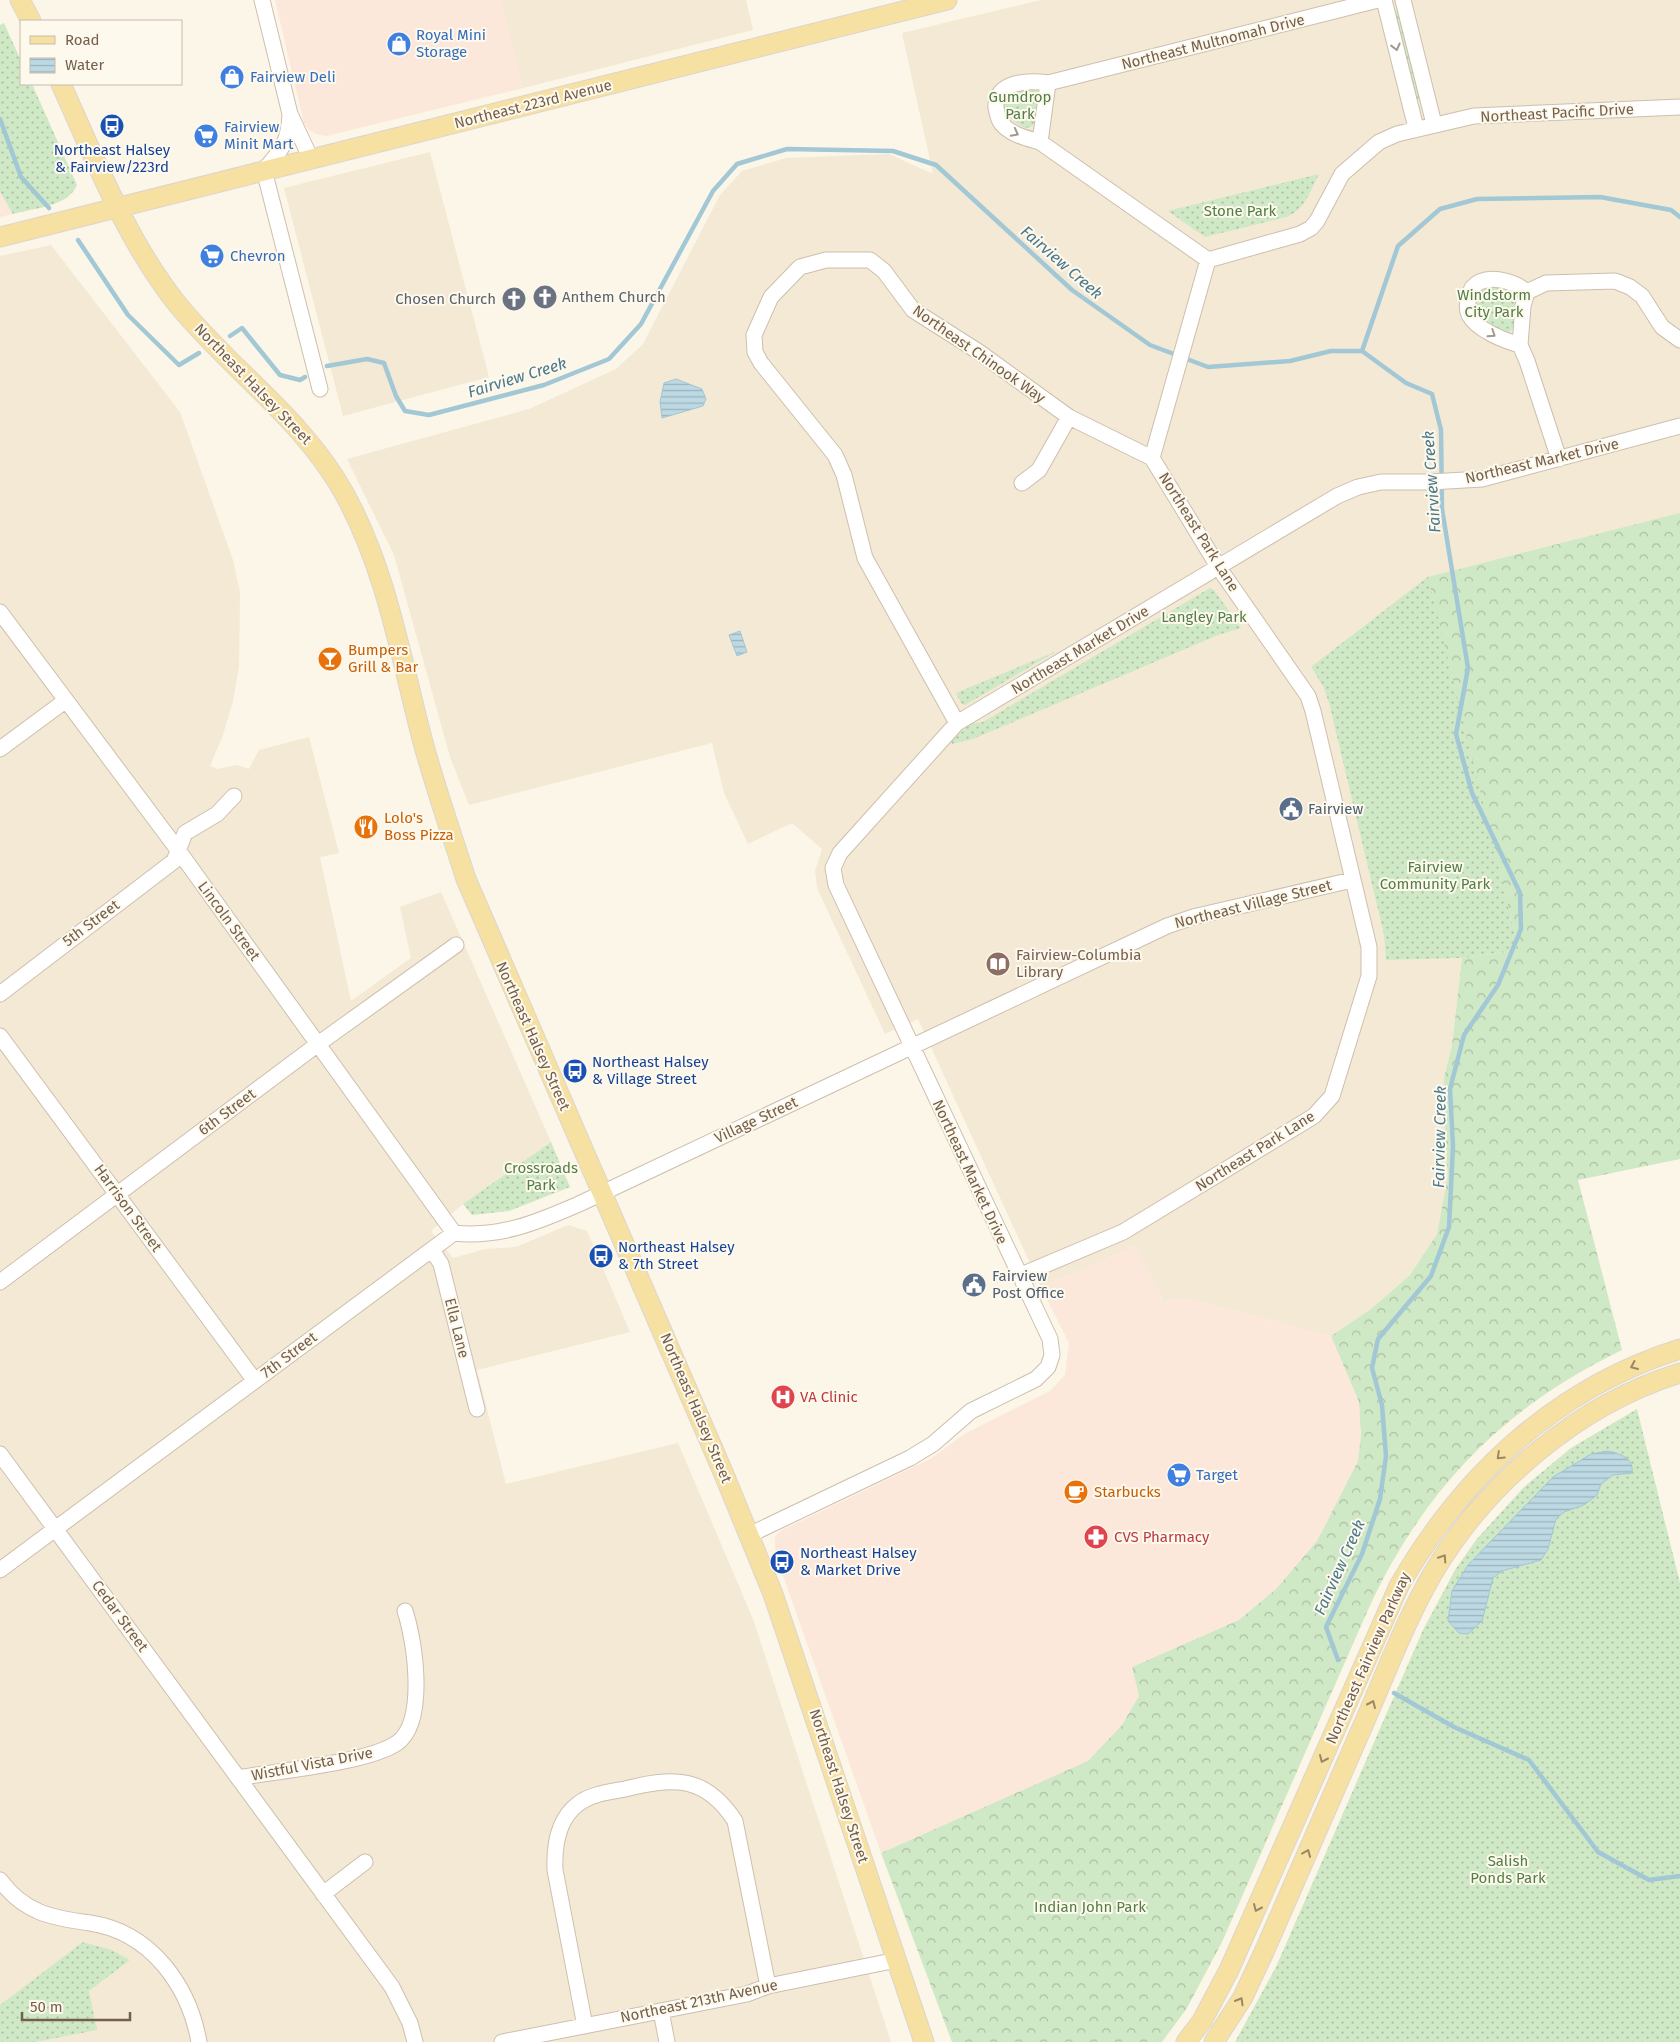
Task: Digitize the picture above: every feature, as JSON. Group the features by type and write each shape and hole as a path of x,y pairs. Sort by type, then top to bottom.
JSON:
{"main road":[{"path":"20,0 30,20"},
{"name":"Northeast 223rd Avenue","path":"0,237 947,0"},
{"name":"Northeast Halsey Street","path":"61,85 119,207 148,263 174,300 234,366 287,417 309,442 328,468 358,518 380,576 435,785 466,879 749,1535 797,1660 924,2042"},
{"name":"Northeast Fairview Parkway","path":"1186,2042 1202,2020 1230,1970 1399,1586 1426,1540 1466,1490 1496,1459 1536,1424 1588,1389 1611,1377 1680,1349"},
{"name":"Northeast Fairview Parkway","path":"1214,2042 1243,1997 1416,1605 1451,1545 1490,1497 1521,1467 1561,1434 1624,1396 1680,1374"}],"street":[{"path":"262,0 290,114 310,159"},
{"name":"Northeast Multnomah Drive","path":"1208,260 1040,142 1016,135 1008,129 1000,122 996,104 999,94 1006,87 1034,81 1048,83 1378,0"},
{"path":"1384,0 1416,128"},
{"path":"1208,260 1300,234 1311,228 1317,221 1342,174 1379,142 1416,128 1434,124 1403,0"},
{"path":"1040,142 1048,83"},
{"name":"Northeast Pacific Drive","path":"1434,124 1474,116 1680,107"},
{"path":"290,114 286,140 264,170 320,389"},
{"name":"Northeast Chinook Way","path":"958,723 864,558 844,475 835,455 754,352 754,336 771,297 800,267 826,260 870,260 884,271 913,310 979,352 1069,418 1152,458"},
{"name":"Northeast Park Lane","path":"1019,1276 1123,1232 1314,1116 1332,1096 1369,976 1369,947 1308,696 1219,568 1152,458 1208,260"},
{"path":"1520,345 1503,341 1474,321 1468,314 1469,295 1476,284 1484,281 1511,281 1527,292"},
{"path":"1527,292 1546,284 1615,281 1630,287 1642,296 1662,327 1680,340"},
{"path":"1527,292 1523,306 1520,345 1559,459"},
{"path":"1022,483 1039,470 1069,418"},
{"name":"Northeast Market Drive","path":"749,1535 910,1458 933,1444 971,1411 1036,1379 1048,1367 1052,1355 1050,1339 836,885 833,868 840,854 938,742 958,723 1337,496 1358,487 1380,482 1482,479 1680,426"},
{"name":"Lincoln Street","path":"0,612 178,850 454,1233"},
{"path":"0,748 65,701"},
{"name":"5th Street","path":"0,994 174,861 185,833 217,814 234,796"},
{"name":"Northeast Village Street","path":"911,1047 1167,926 1193,917 1352,880"},
{"name":"6th Street","path":"0,1282 318,1044 456,945"},
{"name":"Harrison Street","path":"0,1036 255,1381"},
{"name":"Village Street","path":"602,1194 911,1047"},
{"path":"454,1233 495,1234 519,1228 602,1194"},
{"name":"7th Street","path":"0,1570 454,1233"},
{"name":"Ella Lane","path":"432,1250 441,1264 477,1409"},
{"name":"Cedar Street","path":"0,1454 392,1987 410,2022 415,2042"},
{"name":"Wistful Vista Drive","path":"238,1778 359,1757 383,1750 399,1742 413,1719 415,1700 415,1656 411,1628 405,1611"},
{"path":"585,2026 555,1870 554,1852 558,1835 566,1818 578,1804 595,1796 644,1784 678,1780 695,1784 724,1805 735,1821 768,1986"},
{"path":"323,1894 365,1862"},
{"path":"3,1889 40,1913 56,1919 107,1928 138,1942 152,1952 175,1977 183,1992 196,2024 199,2042"},
{"name":"Northeast 213th Avenue","path":"502,2042 747,1994 768,1986 897,1960"},
{"path":"661,2011 667,2042"}],"shaded area":[{"name":"Royal Mini Storage","path":"275,0 501,0 523,88 326,136 316,134 309,130 304,123"},
{"path":"501,0 746,0 753,30 523,88"},
{"path":"1041,0 1680,0 1680,513 1311,667 1323,686 1329,703 1384,935 1386,960 1462,958 1452,1045 1444,1078 1444,1119 1448,1176 1437,1234 1410,1275 1371,1309 1331,1336 1184,1298 1163,1301 1135,1246 1041,1287 918,1019 885,1034 817,888 815,871 822,849 792,823 748,844 724,793 712,743 469,805 450,757 394,555 347,459 529,409 616,369 643,344 720,195 742,171 786,158 889,154 933,174 902,33"},
{"path":"430,152 489,377 343,416 284,188"},
{"path":"0,192 13,214 0,217"},
{"path":"51,245 180,412 233,560 240,592 239,667 233,701 223,735 210,766 217,769 237,765 249,769 259,750 309,737 339,853 320,857 351,1001 411,958 400,907 441,892 551,1142 463,1204 431,1231 453,1258 485,1249 516,1247 568,1225 587,1231 630,1332 477,1370 506,1484 678,1443 753,1619 891,2042 36,2042 96,2030 89,1991 130,1960 112,1950 84,1942 0,2005 0,256"},
{"path":"1135,1246 1163,1301 1184,1298 1331,1336 1359,1402 1361,1435 1358,1461 1317,1541 1276,1589 1239,1620 1132,1667 1139,1696 1122,1725 1088,1761 881,1853 775,1553 775,1537 780,1531 932,1458 964,1434 1050,1391 1065,1375 1069,1343 1041,1287"}],"green space":[{"path":"1398,10 1420,99 1416,99 1394,13"},
{"path":"4,23 20,59 20,85 32,85 77,185 73,192 58,202 49,206 13,214 0,192 0,25"},
{"name":"Gumdrop Park","path":"1027,87 1037,89 1039,103 1034,124 1031,127 1025,128 1007,115 1004,100 1006,94"},
{"name":"Stone Park","path":"1319,174 1306,199 1293,214 1205,237 1168,211"},
{"name":"Windstorm City Park","path":"1504,284 1516,293 1514,306 1515,327 1508,333 1502,333 1474,311 1476,290"},
{"name":"Indian John Park","path":"1680,513 1680,1159 1578,1180 1622,1350 1579,1373 1539,1398 1503,1426 1470,1457 1440,1491 1413,1528 1389,1568 1367,1612 1222,1942 1187,2008 1162,2042 952,2042 881,1853 1088,1761 1122,1725 1139,1696 1132,1667 1239,1620 1276,1589 1317,1541 1358,1461 1361,1435 1359,1402 1331,1336 1371,1309 1410,1275 1437,1234 1448,1176 1444,1119 1444,1078 1452,1045 1462,958 1519,950 1428,577"},
{"name":"Fairview Community Park","path":"1429,576 1519,950 1462,958 1386,960 1384,935 1329,703 1323,686 1311,667"},
{"name":"Langley Park","path":"1210,588 1214,590 1241,628 1218,635 973,739 952,744 951,741 970,724 983,722"},
{"path":"1057,651 965,705 961,703 956,693"},
{"name":"Crossroads Park","path":"551,1142 570,1187 509,1211 472,1215 463,1204"},
{"name":"Salish Ponds Park","path":"1637,1409 1680,1583 1680,2042 1235,2042 1276,1967 1423,1630 1455,1570 1476,1540 1524,1487 1571,1448"},
{"path":"83,1942 112,1950 130,1960 89,1991 97,2030 36,2042 0,2042 0,2005"}],"water":[{"path":"676,379 702,389 706,399 703,406 662,418 660,402 664,383"},
{"path":"740,631 747,652 737,656 729,635"},
{"path":"1608,1451 1622,1455 1629,1460 1632,1473 1613,1475 1601,1484 1597,1495 1584,1505 1564,1512 1556,1519 1548,1549 1541,1560 1502,1571 1493,1578 1482,1621 1468,1634 1459,1633 1448,1621 1452,1591 1468,1565 1553,1477 1591,1454"}],"waterway":[{"name":"Fairview Creek","path":"0,119 21,177 49,208"},
{"name":"Fairview Creek","path":"327,366 367,359 384,363 396,396 405,411 429,415 544,385 609,359 641,324 713,191 737,164 787,149 893,151 936,165 1072,290 1150,345 1208,367 1290,361 1331,351 1362,351 1406,383 1432,394 1441,430 1442,509 1468,668 1456,734 1472,793 1520,893 1521,929 1498,985 1464,1035 1450,1089 1453,1146 1449,1227 1431,1276 1378,1339 1372,1368 1382,1405 1386,1456 1380,1499 1362,1554 1326,1627 1338,1660"},
{"path":"1362,351 1398,246 1440,209 1477,199 1600,197 1671,210 1680,217"},
{"name":"Fairview Creek","path":"78,240 128,315 179,365 199,353"},
{"name":"Fairview Creek","path":"230,336 242,328 280,375 300,380 305,377"},
{"name":"Fairview Creek","path":"1394,1693 1454,1727 1529,1760 1598,1852 1649,1880 1680,1876"}],"place":[{"name":"Royal Mini Storage","path":"399,44"},
{"name":"Fairview Deli","path":"232,77"},
{"name":"Northeast Halsey & Fairview/223rd","path":"112,126"},
{"name":"Fairview Minit Mart","path":"206,136"},
{"name":"Chevron","path":"212,256"},
{"name":"Anthem Church","path":"545,297"},
{"name":"Chosen Church","path":"514,299"},
{"name":"Bumpers Grill & Bar","path":"330,659"},
{"name":"Fairview","path":"1291,809"},
{"name":"Lolo's Boss Pizza","path":"366,827"},
{"name":"Fairview-Columbia Library","path":"998,964"},
{"name":"Northeast Halsey & Village Street","path":"575,1071"},
{"name":"Northeast Halsey & 7th Street","path":"601,1256"},
{"name":"Fairview Post Office","path":"974,1285"},
{"name":"VA Clinic","path":"783,1397"},
{"name":"Target","path":"1179,1475"},
{"name":"Starbucks","path":"1076,1492"},
{"name":"CVS Pharmacy","path":"1096,1537"},
{"name":"Northeast Halsey & Market Drive","path":"782,1562"}]}
